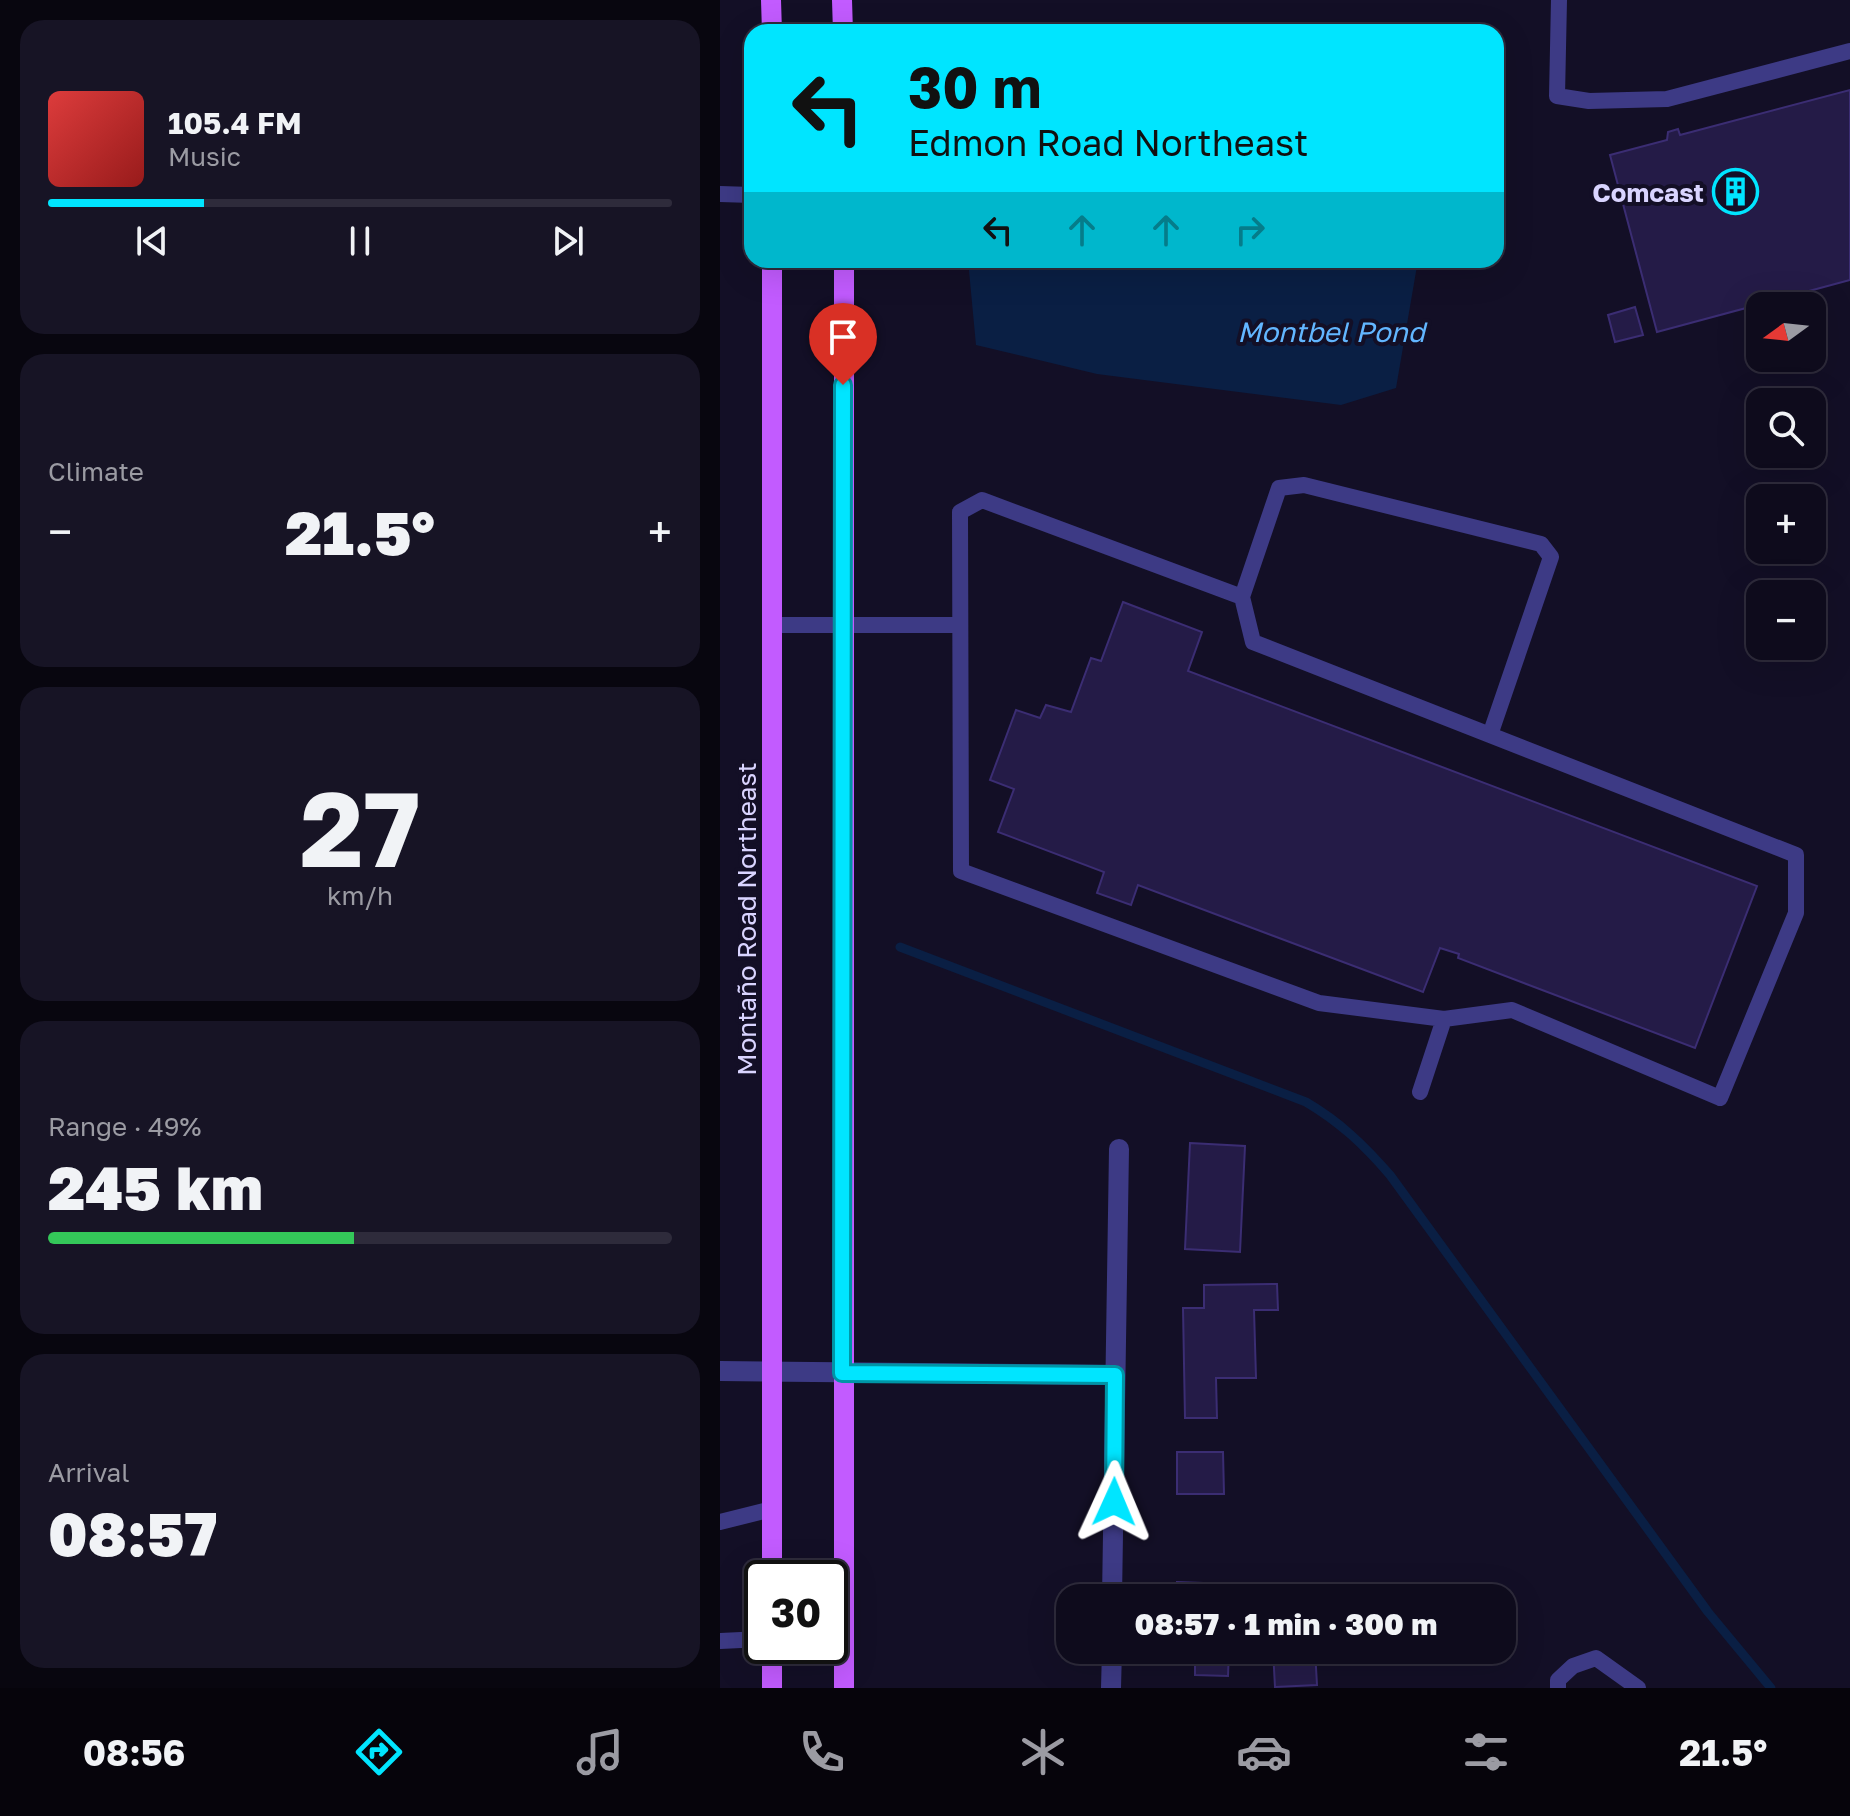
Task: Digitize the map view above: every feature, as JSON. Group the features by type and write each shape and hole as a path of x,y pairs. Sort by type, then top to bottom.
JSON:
{"main road":[{"path":"771,0 772,24"},
{"path":"842,0 843,24"},
{"name":"Montaño Road Northeast","path":"772,268 772,1560"},
{"path":"844,268 844,1688"},
{"path":"772,1664 772,1688"}],"street":[{"path":"1112,1584 1119,1149"},
{"path":"720,1371 1115,1375"},
{"path":"1111,1688 1112,1664"}],"lane":[{"path":"1559,0 1557,96 1589,101 1667,99 1850,51"},
{"path":"720,194 744,195"},
{"path":"1242,597 982,500 960,512 961,871 1319,1003 1444,1019 1512,1010 1720,1098 1796,913 1796,855 1490,735 1253,642 1242,597 1279,488 1304,485 1541,544 1551,557 1490,735"},
{"path":"772,625 960,625"},
{"path":"1420,1092 1444,1019"},
{"path":"720,1522 772,1509"},
{"path":"720,1641 744,1640"},
{"path":"1558,1688 1558,1680 1573,1666 1596,1658 1638,1688"}],"water":[{"name":"Montbel Pond","path":"969,268 1417,268 1396,388 1341,405 1097,374 976,345"}],"building":[{"name":"Comcast","path":"1850,90 1850,280 1805,292 1746,292 1746,308 1657,332 1610,155 1667,140 1668,132 1678,129 1680,135"},
{"path":"1635,307 1643,335 1615,342 1608,315"},
{"path":"1123,602 1202,632 1188,671 1757,886 1695,1048 1458,958 1459,954 1440,948 1423,992 1138,885 1131,905 1097,893 1104,872 998,832 1014,789 990,780 1016,710 1040,718 1046,705 1071,712 1091,658 1101,661"},
{"path":"1190,1143 1245,1146 1240,1252 1185,1249"},
{"path":"1277,1284 1278,1310 1254,1310 1256,1378 1216,1378 1217,1418 1185,1418 1183,1308 1204,1308 1204,1285"},
{"path":"1177,1452 1223,1452 1224,1494 1177,1494"},
{"path":"1177,1582 1230,1584 1177,1584"},
{"path":"1195,1664 1228,1664 1228,1676 1195,1675"},
{"path":"1274,1664 1316,1664 1317,1685 1275,1687"}],"waterway":[{"path":"900,947 1306,1102 1351,1135 1390,1175 1708,1612 1771,1688"}],"place":[{"name":"Comcast","path":"1735,192"}],"route":[{"path":"843,385 842,1373 1115,1375 1114,1502"}]}
